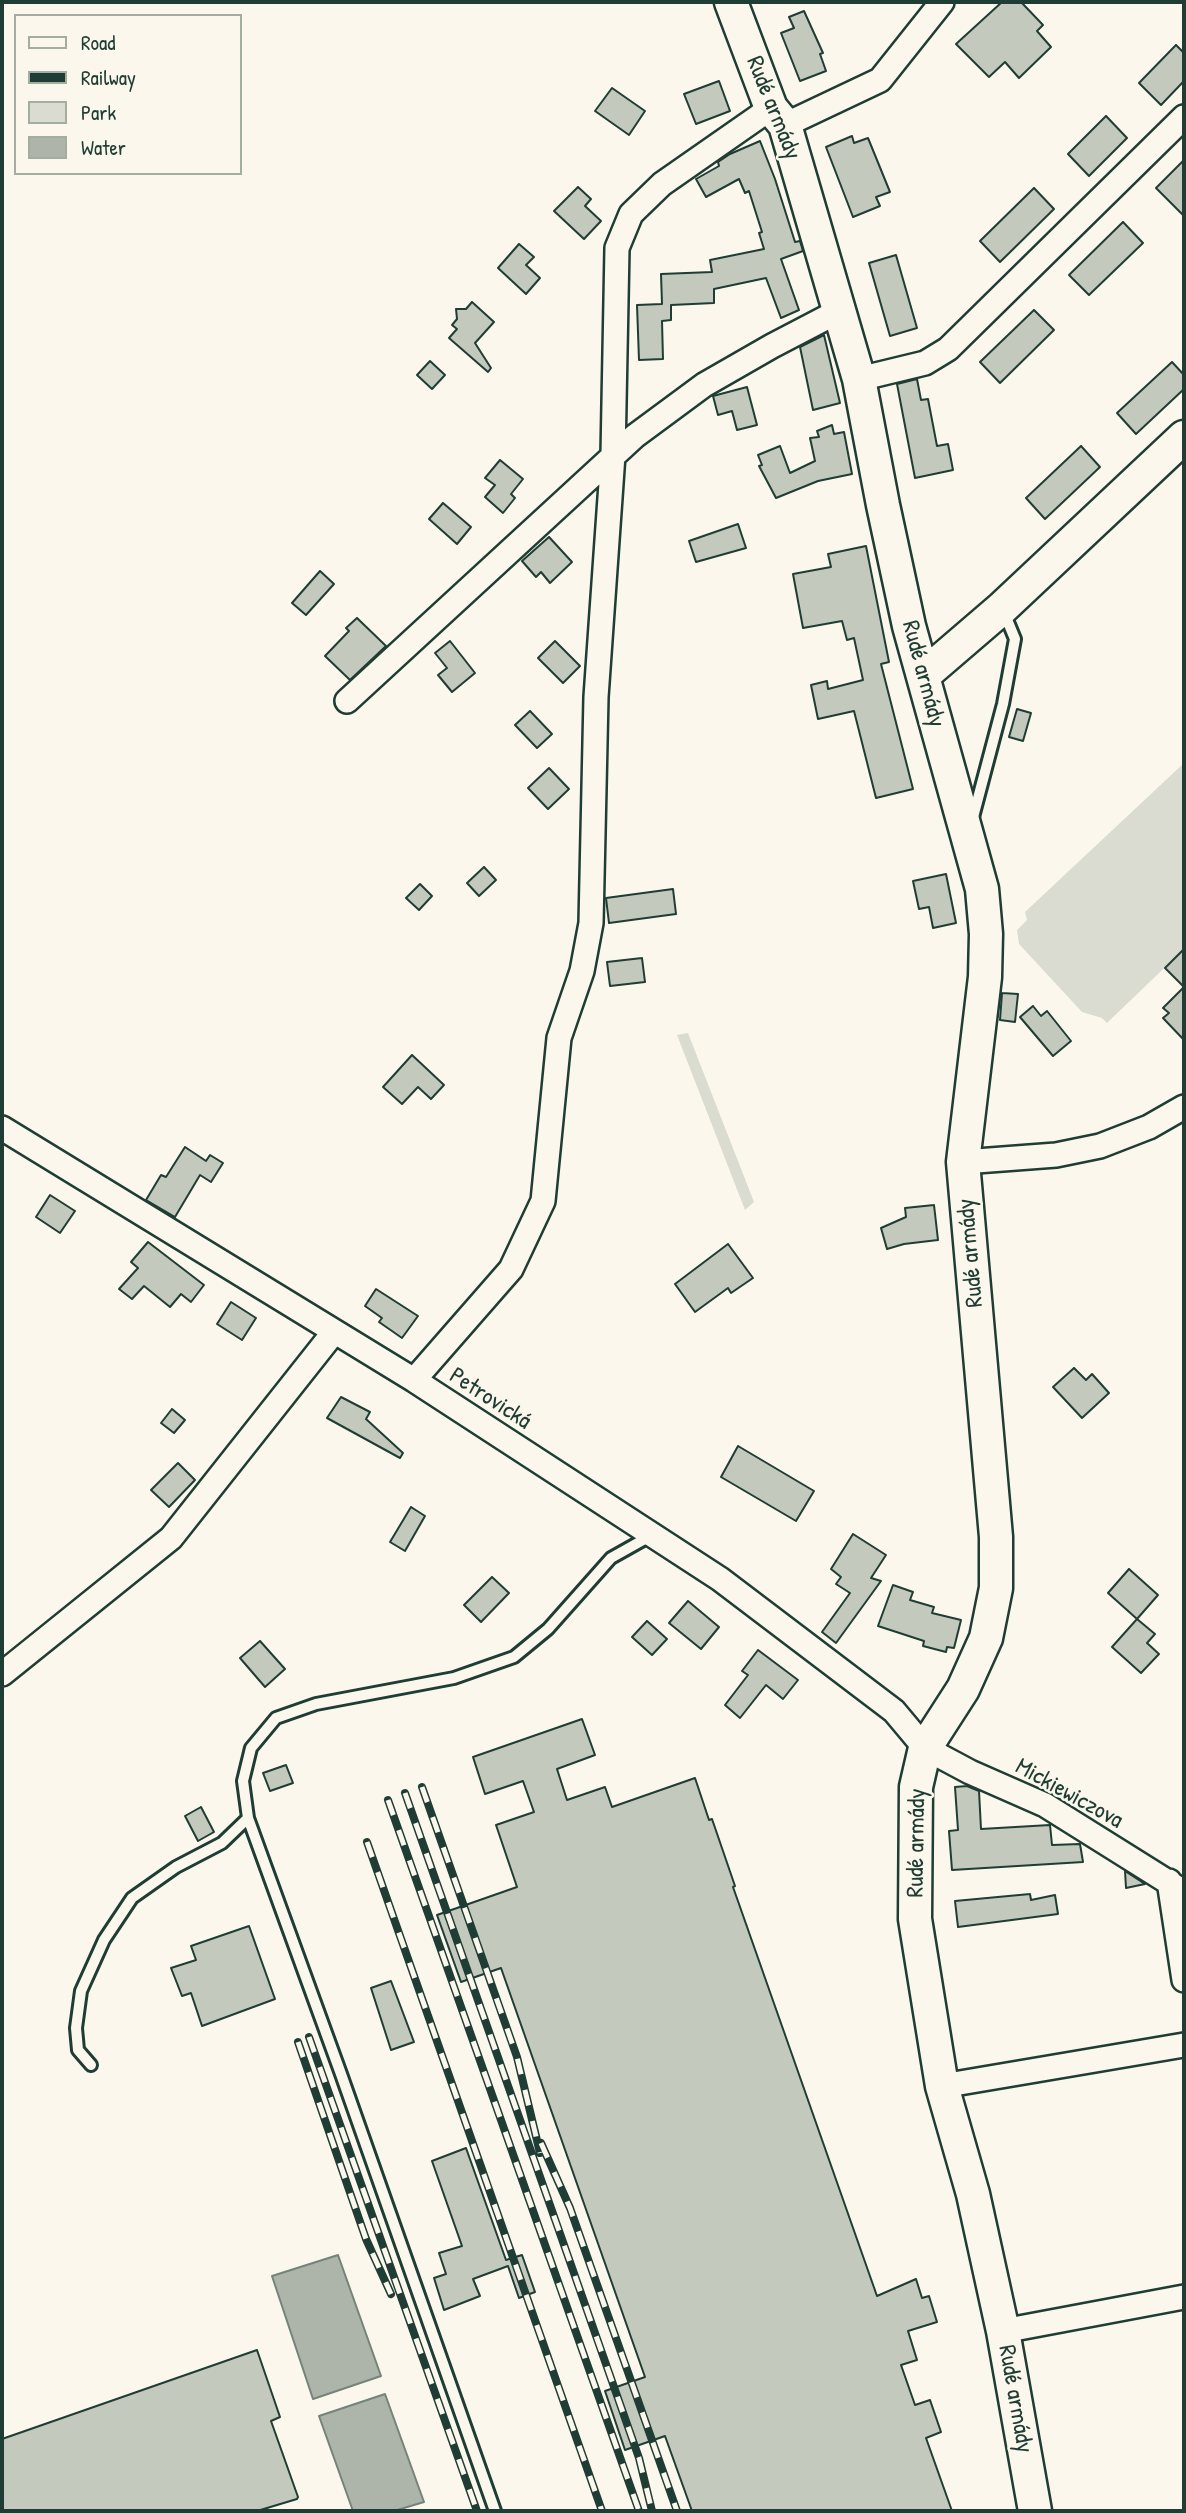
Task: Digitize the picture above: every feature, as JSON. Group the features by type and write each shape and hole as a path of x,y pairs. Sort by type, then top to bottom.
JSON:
{"main road":[{"name":"Rudé armády","path":"732,2 778,117 859,379 909,626 982,889 986,933 985,977 963,1162 996,1537 996,1588 981,1650 963,1689 925,1748 916,1787 915,1919 942,2086 973,2194 1003,2331 1035,2511"},
{"path":"924,675 1002,608 1184,437"}],"street":[{"path":"414,1380 511,1269 543,1201 559,1038 582,971 591,923 596,697 613,455 617,248 632,214 662,184 778,117 880,80 942,2"},
{"path":"859,379 925,363 948,349 1184,117"},
{"path":"346,701 613,455 661,416 704,385 839,312"},
{"path":"963,1162 1056,1155 1100,1146 1149,1127 1184,1107"},
{"name":"Petrovická","path":"2,1128 414,1380 720,1579 894,1711 925,1748"},
{"path":"2,1675 171,1538 334,1332"},
{"name":"Mickiewiczova","path":"925,1748 970,1772 1045,1805 1177,1887"},
{"path":"1177,1887 1184,1980"},
{"path":"942,2086 1184,2045"},
{"path":"1003,2331 1184,2297"}],"lane":[{"path":"968,837 1003,705 1015,639 1002,608"},
{"path":"495,2511 248,1818 243,1781 251,1748 275,1718 316,1704 454,1678 514,1657 548,1629 611,1558 652,1535"},
{"path":"91,2064 78,2050 76,2028 81,1991 104,1940 132,1898 176,1867 222,1843 248,1818"}],"green space":[{"path":"1184,763 1184,949 1107,1023 1102,1018 1082,1012 1019,944 1017,930 1027,920 1025,912"},
{"path":"688,1033 754,1202 745,1210 677,1035"}],"water":[{"path":"338,2255 381,2376 313,2399 272,2276"},
{"path":"385,2394 424,2502 394,2511 353,2511 319,2416"}],"building":[{"path":"1002,2 1021,2 1043,25 1037,31 1051,47 1019,78 1005,62 989,77 956,44"},
{"path":"804,11 823,53 820,54 826,71 800,81 781,33 794,28 789,17"},
{"path":"1176,45 1184,53 1184,81 1161,105 1139,83"},
{"path":"719,81 730,111 696,124 684,94"},
{"path":"612,88 645,111 629,135 595,111"},
{"path":"1106,116 1127,138 1089,176 1068,154"},
{"path":"852,136 854,143 868,138 890,192 876,197 880,206 853,217 826,147"},
{"path":"760,141 795,242 800,241 803,251 781,259 799,310 781,318 766,278 714,289 714,303 671,305 671,320 662,321 663,359 639,360 637,305 662,304 661,274 712,272 710,260 764,249 759,233 762,232 749,191 745,193 739,179 706,197 696,179 719,166 718,162 730,154"},
{"path":"1184,160 1184,216 1156,188"},
{"path":"578,187 591,199 585,206 601,221 584,239 554,211"},
{"path":"1034,188 1054,209 1000,262 980,241"},
{"path":"1123,222 1143,243 1089,295 1069,275"},
{"path":"519,244 534,257 526,265 540,278 526,294 498,268"},
{"path":"896,255 917,328 890,336 869,263"},
{"path":"472,302 494,322 475,343 491,368 488,372 449,338 457,329 452,325 457,319 456,309 466,309"},
{"path":"1034,310 1054,330 1000,383 980,362"},
{"path":"824,335 840,403 813,410 800,347"},
{"path":"430,361 445,375 432,389 417,375"},
{"path":"1172,362 1184,375 1184,389 1136,434 1117,413"},
{"path":"917,379 921,400 928,399 937,446 948,444 953,470 915,478 897,384"},
{"path":"747,387 757,425 737,430 732,411 718,415 713,396"},
{"path":"832,425 834,434 844,432 852,474 818,481 776,498 759,466 762,465 758,455 780,446 790,473 815,461 810,438 819,437 817,431"},
{"path":"1081,446 1100,467 1045,519 1026,498"},
{"path":"500,460 523,479 511,494 515,498 503,513 485,497 495,485 485,478"},
{"path":"443,503 471,527 457,544 429,519"},
{"path":"738,524 746,548 696,562 689,541"},
{"path":"549,537 572,562 550,583 541,572 536,577 522,561"},
{"path":"866,546 889,662 881,664 913,789 876,798 854,711 818,719 811,685 827,681 828,689 863,680 854,638 847,640 842,621 803,628 793,574 831,567 828,554"},
{"path":"320,571 334,584 306,615 292,603"},
{"path":"357,618 386,646 350,680 325,656 349,631 346,628"},
{"path":"450,641 475,673 452,692 438,675 447,668 435,653"},
{"path":"555,641 580,666 563,683 538,658"},
{"path":"1017,709 1031,713 1023,741 1009,737"},
{"path":"530,711 552,734 537,748 515,725"},
{"path":"549,768 569,789 548,809 528,788"},
{"path":"484,867 496,880 479,896 467,883"},
{"path":"946,874 956,923 933,928 929,907 919,909 913,881"},
{"path":"420,884 432,896 419,910 406,898"},
{"path":"673,889 676,914 609,923 606,898"},
{"path":"1184,949 1184,987 1165,968"},
{"path":"642,958 645,982 610,986 607,962"},
{"path":"1184,987 1184,1040 1163,1018 1169,1013 1163,1008"},
{"path":"1002,993 1018,994 1015,1022 1000,1020"},
{"path":"1033,1006 1041,1016 1047,1011 1071,1041 1053,1056 1020,1017"},
{"path":"412,1055 444,1085 431,1099 418,1087 402,1104 383,1087"},
{"path":"185,1147 206,1161 210,1155 223,1163 211,1182 200,1175 175,1217 146,1200 161,1175 166,1177"},
{"path":"50,1195 75,1211 60,1233 36,1217"},
{"path":"934,1205 938,1240 887,1249 881,1228 906,1217 905,1208"},
{"path":"148,1242 204,1285 191,1302 181,1294 170,1307 144,1286 132,1299 119,1289 138,1268 131,1262"},
{"path":"728,1244 753,1278 731,1293 728,1288 695,1312 675,1284"},
{"path":"376,1289 418,1316 402,1338 379,1322 382,1318 365,1306"},
{"path":"231,1302 256,1318 242,1340 217,1324"},
{"path":"1074,1368 1086,1380 1092,1374 1109,1393 1082,1418 1053,1387"},
{"path":"341,1397 370,1412 366,1419 403,1453 400,1458 327,1418"},
{"path":"172,1409 185,1420 174,1433 161,1423"},
{"path":"738,1446 814,1491 796,1521 721,1477"},
{"path":"178,1463 195,1480 169,1507 151,1490"},
{"path":"411,1507 425,1516 405,1551 390,1542"},
{"path":"853,1534 886,1555 871,1578 881,1581 836,1643 822,1632 850,1593 836,1584 841,1577 831,1569"},
{"path":"1129,1569 1158,1595 1137,1619 1108,1593"},
{"path":"492,1577 509,1593 481,1622 464,1605"},
{"path":"893,1585 913,1592 910,1600 934,1607 932,1613 961,1620 954,1648 947,1647 946,1652 923,1646 924,1641 878,1626"},
{"path":"688,1601 719,1627 701,1649 669,1623"},
{"path":"1137,1619 1155,1634 1147,1643 1159,1654 1141,1673 1112,1647"},
{"path":"647,1621 667,1639 652,1655 632,1637"},
{"path":"260,1641 285,1669 265,1687 240,1658"},
{"path":"758,1650 798,1680 783,1699 766,1685 740,1718 725,1705 748,1675 742,1671"},
{"path":"582,1719 595,1755 557,1769 567,1800 605,1787 612,1807 695,1778 709,1820 712,1819 735,1886 733,1887 877,2296 916,2279 922,2298 929,2296 937,2322 908,2331 917,2360 901,2365 915,2405 930,2400 941,2432 926,2438 952,2511 692,2511 665,2436 625,2450 605,2391 645,2377 501,1968 461,1982 437,1915 517,1887 496,1825 534,1812 523,1781 485,1794 473,1757"},
{"path":"286,1765 293,1783 270,1791 263,1773"},
{"path":"967,1786 979,1791 981,1829 1050,1825 1052,1845 1080,1844 1083,1862 952,1870 949,1831 958,1830 955,1787"},
{"path":"201,1807 214,1832 198,1841 185,1816"},
{"path":"1125,1871 1145,1884 1126,1888"},
{"path":"1030,1894 1031,1900 1055,1895 1058,1914 958,1927 955,1901"},
{"path":"249,1926 275,1999 202,2026 191,1993 182,1996 171,1968 196,1960 191,1946"},
{"path":"391,1981 414,2042 391,2050 371,1988"},
{"path":"466,2148 506,2260 522,2255 535,2292 519,2298 508,2266 473,2279 480,2296 444,2310 434,2278 446,2274 439,2253 462,2246 432,2161"},
{"path":"257,2350 280,2417 271,2421 297,2499 257,2511 2,2511 2,2439"}],"railway":[{"path":"422,1787 517,2057 540,2153"},
{"path":"405,1793 639,2458 652,2511"},
{"path":"388,1800 639,2511"},
{"path":"367,1842 602,2511"},
{"path":"309,2037 477,2511"},
{"path":"298,2042 366,2239 391,2294"},
{"path":"541,2143 570,2208 677,2511"}]}
